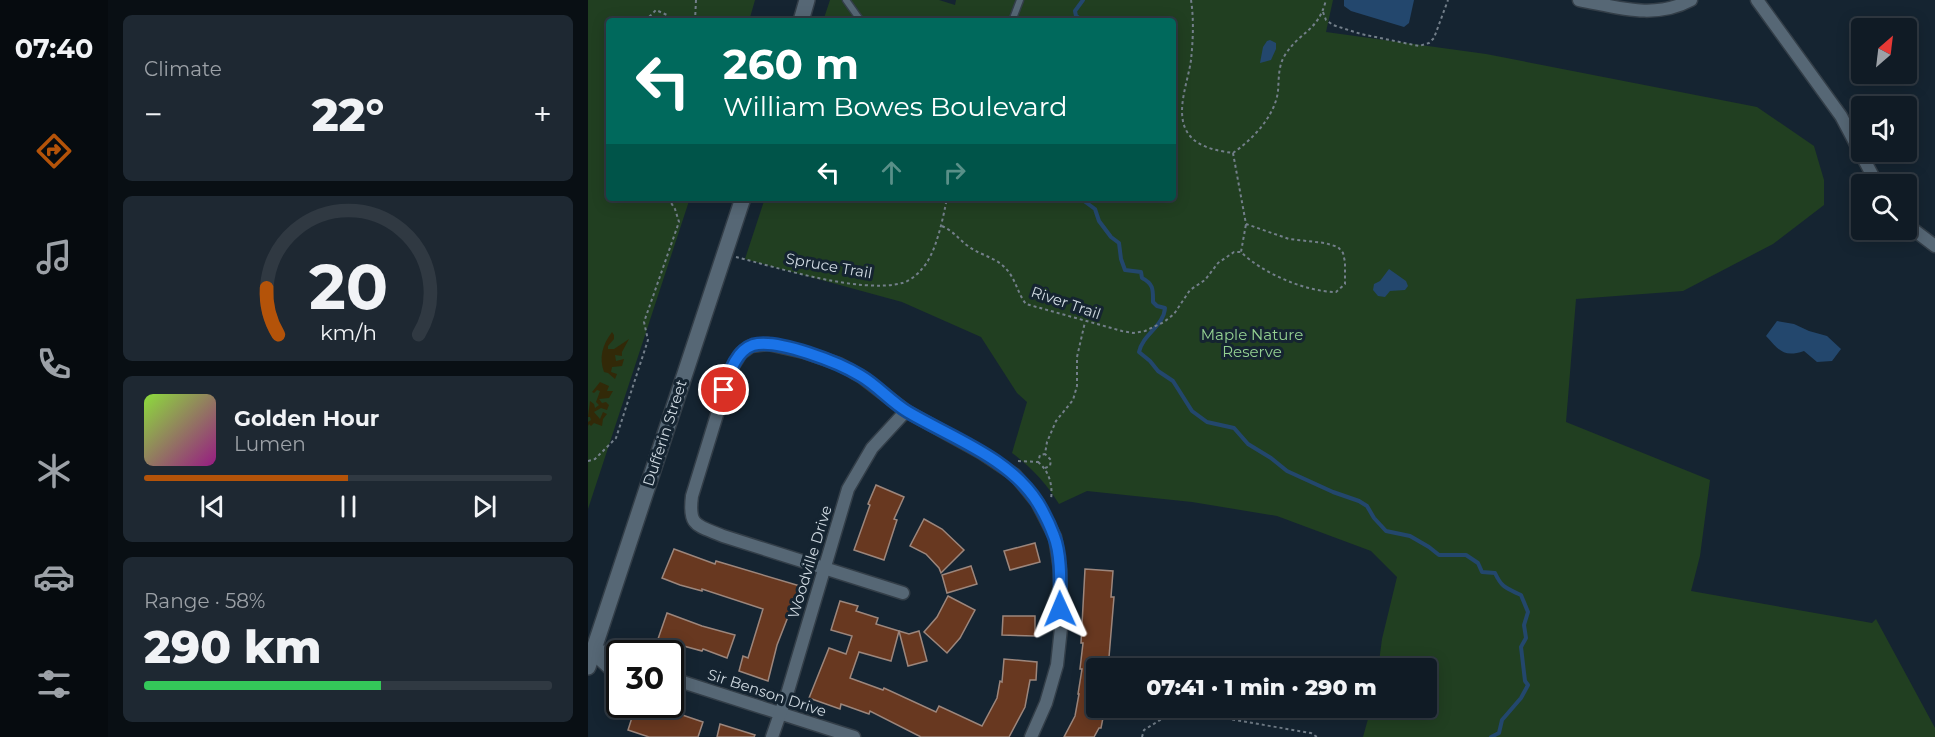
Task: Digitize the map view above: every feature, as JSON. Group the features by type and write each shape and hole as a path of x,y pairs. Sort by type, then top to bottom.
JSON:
{"main road":[{"path":"802,18 807,0"},
{"name":"Dufferin Street","path":"589,655 742,201"}],"street":[{"path":"1579,0 1652,12 1676,7 1691,0"},
{"path":"1757,0 1841,116 1872,174"},
{"path":"1917,232 1935,246"},
{"path":"903,593 723,536 694,523 690,514 692,496 731,369 741,353 751,346 768,344 795,350 839,364 862,376 906,411 982,453 1015,475 1037,502 1055,537 1060,570 1061,616 1057,664 1046,703 1032,737"},
{"name":"Woodville Drive","path":"772,737 848,489 872,448 906,411"},
{"path":"589,655 606,652"},
{"path":"589,655 606,666"},
{"name":"Sir Benson Drive","path":"684,683 854,737"}],"lane":[{"path":"846,0 859,18"},
{"path":"852,10 855,0"},
{"path":"1013,18 1020,0"}],"path":[{"path":"695,18 696,0"},
{"path":"1191,0 1192,48 1184,96 1184,121 1191,137 1211,149 1233,153 1243,146 1275,107 1280,66 1285,54 1322,16 1326,0"},
{"path":"1323,12 1326,20 1333,25 1360,34 1419,46 1429,43 1434,38 1448,0"},
{"path":"648,18 656,10 670,18"},
{"path":"1233,153 1245,224 1241,252 1253,264 1303,287 1323,292 1336,292 1345,284 1345,262 1343,253 1338,247 1325,243 1289,239 1245,224"},
{"path":"588,461 595,459 616,438 648,340 644,322 679,222 670,201"},
{"name":"Spruce Trail","path":"724,254 803,274 869,286 904,283 922,270 942,226 946,201"},
{"name":"River Trail","path":"942,226 954,232 966,246 997,260 1018,286 1026,304 1122,331 1145,331 1164,322 1174,314 1191,290 1205,280 1218,263 1234,252 1241,252"},
{"path":"1045,454 1047,441 1056,421 1073,400 1077,386 1077,357 1086,321"},
{"path":"1038,462 1040,455 1045,454"},
{"path":"1045,454 1051,460 1050,466 1045,468"},
{"path":"1018,461 1038,462 1045,468 1050,484 1051,499"},
{"path":"1142,737 1144,729 1176,710 1311,733 1317,737"}],"green space":[{"path":"588,0 755,0 750,18 606,18 606,201 689,201 588,509"},
{"name":"Maple Nature Reserve","path":"830,0 939,0 955,5 956,0 1333,0 1326,32 1486,54 1757,107 1814,146 1824,180 1824,205 1773,244 1683,291 1576,299 1566,422 1710,480 1700,556 1691,591 1872,623 1876,619 1935,728 1935,737 1363,737 1368,718 1437,718 1437,658 1379,658 1397,577 1371,551 1277,516 1192,502 1087,491 1059,504 1038,476 1012,453 1027,402 1017,393 981,337 902,302 745,259 764,201 1176,201 1176,18 824,18"}],"sand":[{"path":"612,332 614,339 608,349 614,349 629,339 622,356 615,355 616,361 624,359 622,366 612,367 611,372 617,374 615,379 604,372 602,362 604,347"},
{"path":"600,382 609,386 607,391 613,391 609,398 599,399 602,403 606,402 609,405 607,410 601,408 594,412 600,419 603,412 607,414 602,426 594,423 588,426 588,422 591,420 588,417 590,401 595,408 599,405 596,402 600,391 592,392"}],"water":[{"path":"1344,0 1414,0 1409,23 1404,27 1351,11 1344,6"},
{"path":"1270,40 1276,43 1276,49 1271,60 1260,63 1263,47"},
{"path":"1389,269 1406,281 1408,286 1405,290 1390,291 1385,297 1378,296 1373,290 1374,284 1380,281"},
{"path":"1777,321 1794,324 1827,336 1841,349 1832,361 1817,362 1804,351 1786,353 1766,336"}],"building":[{"path":"876,485 904,497 894,519 897,520 884,560 854,550"},
{"path":"924,519 942,529 964,550 941,573 926,554 910,546"},
{"path":"1035,543 1040,562 1010,570 1004,551"},
{"path":"674,549 715,564 716,561 800,586 777,645 768,681 739,671 743,656 748,658 763,609 662,578"},
{"path":"971,566 977,584 947,593 942,575"},
{"path":"1085,569 1113,571 1111,597 1114,597 1109,658 1086,658 1086,718 1103,718 1101,728 1094,737 1064,737 1075,716 1079,694 1082,669 1080,669 1083,643 1081,643"},
{"path":"948,596 975,610 960,638 947,653 924,632 937,617"},
{"path":"840,601 858,606 856,611 878,618 876,624 899,631 891,661 859,652 850,678 883,690 884,688 936,712 939,706 982,726 997,698 1000,681 1002,682 1004,659 1037,662 1036,680 1030,680 1025,707 1009,737 921,737 870,711 869,714 841,704 840,709 809,698 829,648 846,654 852,636 831,630"},
{"path":"667,613 735,635 727,658 703,649 702,651 684,646 684,640 658,639"},
{"path":"1003,616 1035,616 1035,636 1002,635"},
{"path":"899,631 909,634 919,631 927,661 908,666"},
{"path":"684,716 703,722 698,737 649,737 628,730 632,718 684,718"},
{"path":"720,724 755,735 754,737 717,737"}],"waterway":[{"path":"1079,18 1075,11 1083,0"},
{"path":"1084,201 1095,209 1099,221 1111,237 1119,243 1125,270 1141,272 1142,278 1152,288 1153,302 1165,308 1161,320 1144,340 1139,352 1158,371 1173,381 1192,411 1207,422 1234,428 1248,444 1287,471 1359,501 1367,506 1386,531 1410,536 1439,555 1466,555 1478,563 1482,572 1495,573 1505,587 1521,595 1528,612 1524,625 1526,638 1521,647 1525,681 1528,685 1521,698 1502,720 1499,733 1491,737"}],"route":[{"path":"724,390 731,369 741,353 751,346 768,344 804,352 839,364 862,376 906,411 982,453 1015,475 1037,502 1055,537 1060,570 1060,609"}]}
